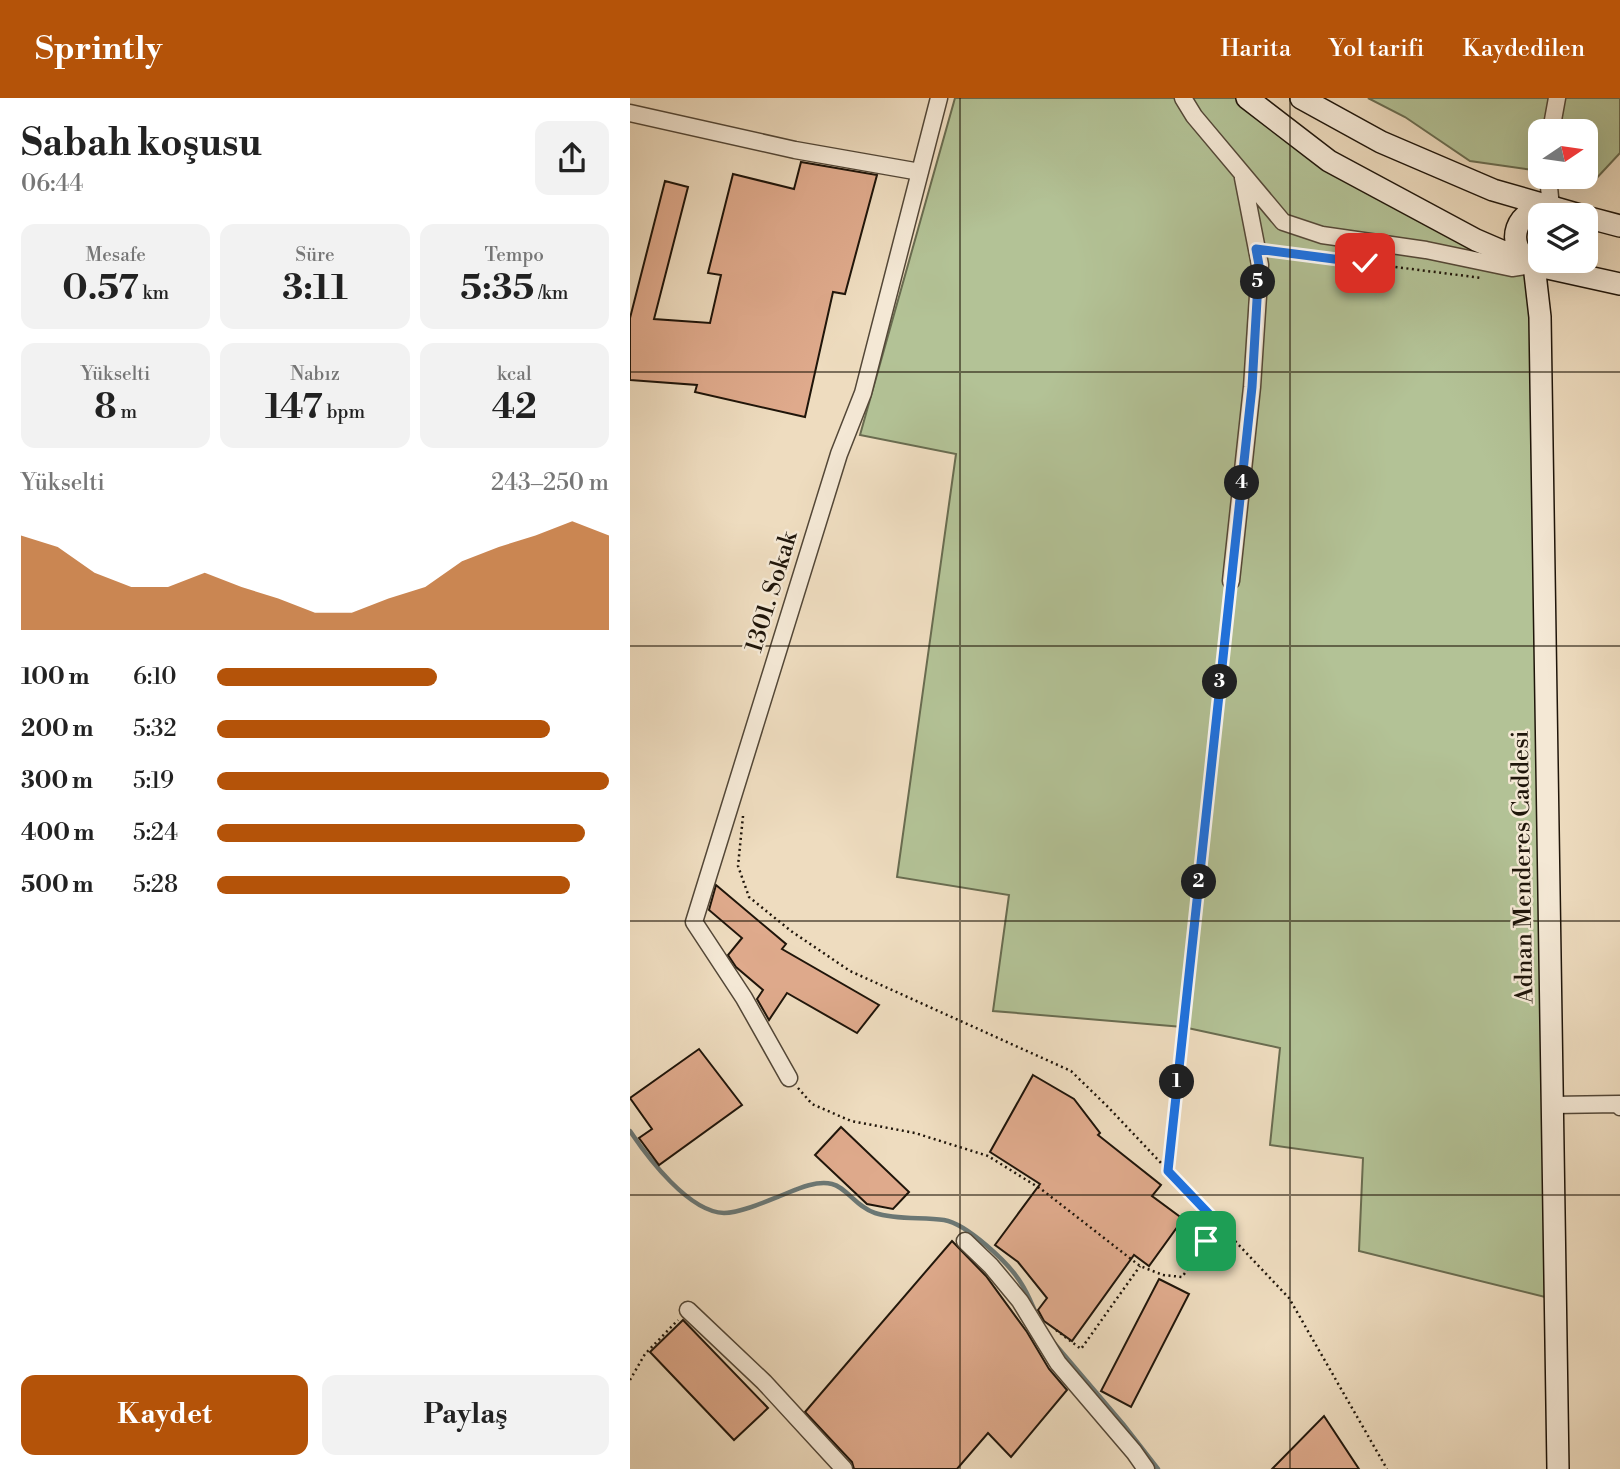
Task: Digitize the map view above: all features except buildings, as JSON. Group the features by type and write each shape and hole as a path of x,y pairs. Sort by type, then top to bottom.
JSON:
{"street":[{"name":"1301. Sokak","path":"789,1078 744,998 694,922 839,454 863,393 939,98"},
{"path":"1183,98 1194,116 1283,222 1322,235 1426,250 1512,268 1528,266"},
{"path":"1247,98 1329,161 1476,240 1528,258"},
{"path":"1301,98 1381,142 1493,190 1535,203"},
{"path":"1554,119 1558,98"},
{"path":"630,113 795,150 920,172"},
{"path":"1231,581 1252,387 1259,265 1243,176"},
{"path":"1528,212 1516,232 1519,251 1528,255"},
{"path":"1598,220 1620,226"},
{"name":"Adnan Menderes Caddesi","path":"1546,273 1541,317 1558,1469"},
{"path":"1580,273 1620,284"},
{"path":"1553,1105 1620,1105"},
{"path":"965,1241 991,1266 1020,1301 1058,1363 1146,1469"},
{"path":"688,1310 764,1382 844,1469"}],"path":[{"path":"1256,249 1486,278"},
{"path":"1168,1171 1231,581"},
{"path":"743,815 738,866 749,897 791,931 850,971 1071,1071 1253,1257 1289,1298 1387,1469"},
{"path":"789,1078 812,1104 851,1121 915,1133 988,1156 1041,1189 1140,1266 1163,1275 1182,1277 1206,1241 1229,1235"},
{"path":"1039,1332 1048,1324 1081,1349 1140,1266"},
{"path":"630,1380 645,1354 688,1310"}],"green space":[{"path":"955,98 1244,98 1283,137 1528,262 1528,273 1534,273 1545,1297 1359,1251 1363,1158 1270,1145 1280,1048 1183,1027 993,1011 1009,895 897,877 956,454 860,435"},
{"path":"1368,98 1620,98 1620,153 1598,177 1598,119 1528,119 1528,169 1470,161 1405,117"}],"waterway":[{"path":"630,1131 671,1182 697,1204 711,1210 724,1213 737,1211 805,1186 826,1183 842,1189 875,1213 953,1223 975,1236 1007,1265 1023,1286 1035,1311"},
{"path":"1054,1343 1158,1469"}],"route":[{"path":"1206,1241 1229,1235 1168,1171 1252,387 1259,265 1256,249 1365,263"}]}
